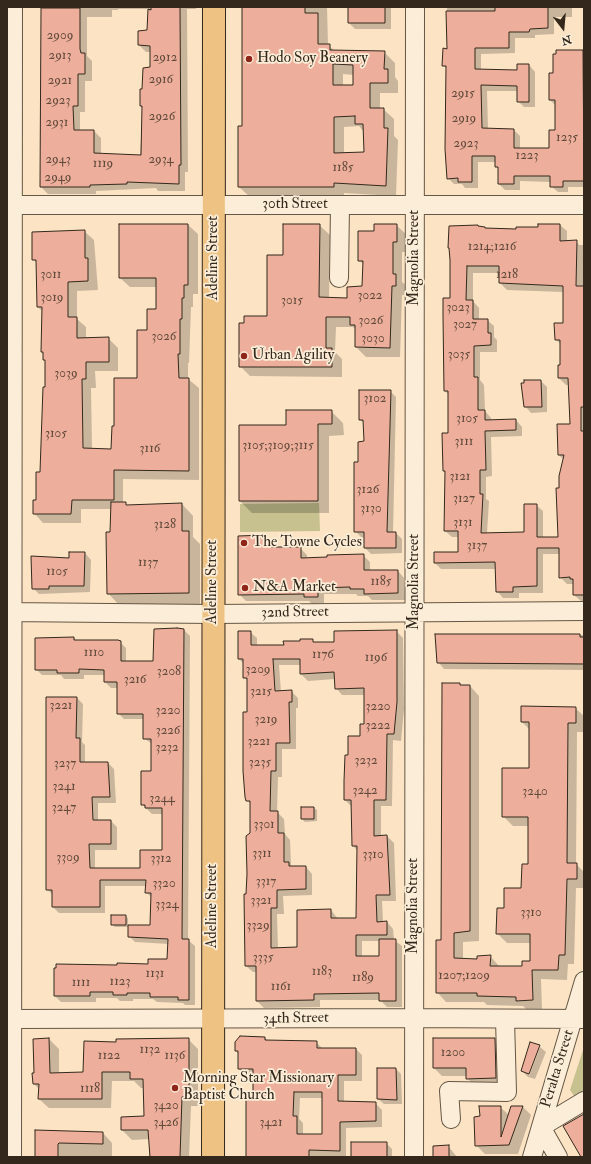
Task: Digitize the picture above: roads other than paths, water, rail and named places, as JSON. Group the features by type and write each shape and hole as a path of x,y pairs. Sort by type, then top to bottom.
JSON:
{"main road":[{"name":"Adeline Street","path":"214,7 214,1157"}],"street":[{"path":"12,1157 10,1019 10,205 13,7"},
{"name":"Magnolia Street","path":"414,1157 415,7"},
{"name":"30th Street","path":"10,205 584,205"},
{"path":"340,205 340,278"},
{"name":"32nd Street","path":"10,612 213,614 584,611"},
{"name":"Peralta Street","path":"532,1157 578,1019 584,981"},
{"name":"34th Street","path":"10,1019 578,1019"},
{"path":"451,1119 449,1091 507,1092 505,1019"},
{"path":"558,1157 541,1127 584,1101"}],"place":[{"name":"Hodo Soy Beanery","path":"249,59"},
{"name":"Urban Agility","path":"244,356"},
{"name":"The Towne Cycles","path":"244,543"},
{"name":"N&A Market","path":"245,588"},
{"name":"Morning Star Missionary Baptist Church","path":"175,1088"}]}
